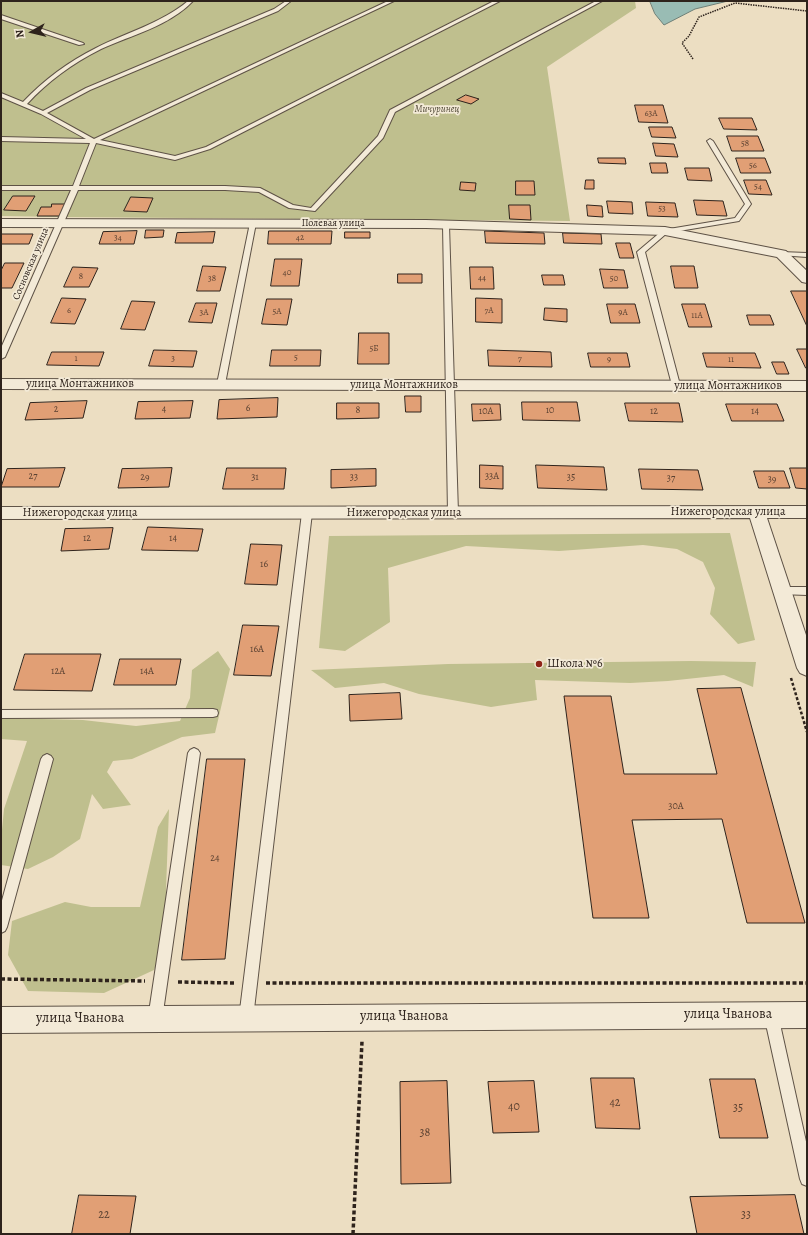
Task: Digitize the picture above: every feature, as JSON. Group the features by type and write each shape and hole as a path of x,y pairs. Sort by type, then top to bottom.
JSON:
{"street":[{"name":"Полевая улица","path":"1,222 446,224 665,231"},
{"path":"665,231 781,254 807,279"},
{"name":"улица Монтажников","path":"1,384 807,386"},
{"name":"Нижегородская улица","path":"1,514 807,512"},
{"path":"757,513 782,591 803,643 807,668"},
{"name":"улица Чванова","path":"1,1020 807,1016"}],"lane":[{"path":"24,104 41,85 86,55 144,31 184,7 191,1"},
{"path":"43,113 88,89 276,10 289,1"},
{"path":"94,141 392,1"},
{"path":"1,138 94,141 175,158 208,148 498,1"},
{"path":"1,188 225,188 260,190 291,207 313,210 381,137 392,111 600,1"},
{"path":"1,17 81,44"},
{"path":"2,95 43,113 94,141"},
{"name":"Сосновская улица","path":"1,357 94,141"},
{"path":"676,385 641,252 665,231 737,220 748,204 710,141"},
{"path":"221,384 253,223"},
{"path":"446,224 453,513"},
{"path":"781,254 807,255"},
{"path":"246,1018 307,513"},
{"path":"782,591 807,591"},
{"path":"1,714 214,713"},
{"path":"155,1019 194,753"},
{"path":"1,927 47,759"},
{"path":"771,1015 807,1179"}],"path":[{"path":"693,59 682,43 689,36 698,17 735,4 807,11"},
{"path":"1,979 250,983 807,983"},
{"path":"353,1234 363,1018"}],"green space":[{"name":"Мичуринец","path":"1,1 635,1 636,8 547,67 570,221 63,217 1,216"},
{"path":"730,533 755,640 738,644 710,614 715,588 703,562 677,549 643,545 559,551 466,546 388,568 390,622 345,651 319,648 329,536"},
{"path":"218,651 230,669 215,733 182,737 132,759 113,761 107,772 131,805 103,809 92,794 80,839 53,857 28,869 1,865 1,840 4,809 27,741 1,739 1,718 83,720 136,726 180,721 190,698 192,670"},
{"path":"691,661 756,662 753,687 724,675 668,681 630,683 535,680 537,700 491,707 419,694 384,683 335,688 311,670 448,664"},
{"path":"169,809 166,889 170,936 154,970 104,993 28,991 8,955 12,921 65,902 91,907 140,907 158,827"}],"water":[{"path":"650,1 728,1 695,9 664,25 655,14"}],"building":[{"path":"466,95 479,99 471,104 457,100"},
{"path":"635,105 663,105 668,123 639,122"},
{"path":"719,118 752,118 757,130 724,129"},
{"path":"649,127 672,127 676,138 652,137"},
{"path":"727,136 758,136 764,151 732,151"},
{"path":"653,143 674,144 678,157 656,156"},
{"path":"598,158 625,158 626,164 599,163"},
{"path":"736,158 765,158 771,173 741,173"},
{"path":"650,163 666,163 668,173 652,173"},
{"path":"685,168 709,168 712,181 688,180"},
{"path":"586,180 594,180 594,189 585,189"},
{"path":"744,180 766,180 772,195 749,194"},
{"path":"516,181 534,181 535,195 516,195"},
{"path":"461,182 476,183 475,191 460,190"},
{"path":"13,196 35,196 26,211 4,210"},
{"path":"131,197 153,198 147,212 124,211"},
{"path":"694,200 723,201 727,216 697,215"},
{"path":"607,201 632,202 633,214 609,213"},
{"path":"646,202 675,203 678,217 648,216"},
{"path":"52,204 67,204 62,216 37,216 41,207 51,207"},
{"path":"509,205 530,205 531,220 510,219"},
{"path":"587,205 602,206 603,217 588,216"},
{"path":"146,230 164,230 163,237 145,238"},
{"path":"137,231 134,244 99,244 103,232"},
{"path":"269,231 332,231 331,244 268,244"},
{"path":"485,231 544,233 545,244 486,243"},
{"path":"215,232 213,243 175,243 177,233"},
{"path":"345,232 370,232 370,238 345,238"},
{"path":"563,233 601,234 602,244 564,243"},
{"path":"1,234 33,234 29,244 1,244"},
{"path":"616,243 630,243 634,258 620,258"},
{"path":"275,259 302,259 299,286 271,286"},
{"path":"5,263 24,263 12,288 1,288 1,271"},
{"path":"203,266 226,267 220,291 197,291"},
{"path":"671,266 694,266 698,288 675,288"},
{"path":"73,267 98,268 89,287 64,287"},
{"path":"470,267 493,267 494,289 471,289"},
{"path":"600,269 624,270 628,288 604,288"},
{"path":"398,274 422,274 422,283 398,283"},
{"path":"542,275 563,275 565,285 544,285"},
{"path":"791,291 807,291 807,326"},
{"path":"62,298 86,299 75,324 51,323"},
{"path":"476,298 502,299 502,323 476,322"},
{"path":"267,299 292,299 287,325 262,324"},
{"path":"132,301 155,302 145,330 121,329"},
{"path":"196,303 217,303 212,323 189,322"},
{"path":"607,304 635,304 640,323 611,323"},
{"path":"682,304 705,304 712,327 689,327"},
{"path":"545,308 567,309 567,322 544,320"},
{"path":"747,315 770,315 774,325 750,325"},
{"path":"359,333 389,333 389,364 358,364"},
{"path":"797,349 807,349 807,368 806,368"},
{"path":"154,350 197,351 193,367 149,366"},
{"path":"272,350 321,350 320,366 270,366"},
{"path":"488,350 551,352 552,367 489,366"},
{"path":"52,352 104,352 99,366 47,365"},
{"path":"588,353 627,353 630,367 591,367"},
{"path":"703,353 755,353 761,368 707,367"},
{"path":"772,362 784,362 789,374 777,374"},
{"path":"405,396 421,396 421,412 406,412"},
{"path":"278,398 277,417 217,419 219,400"},
{"path":"87,401 83,418 25,420 30,403"},
{"path":"193,401 190,418 135,419 138,402"},
{"path":"522,402 577,402 580,421 523,420"},
{"path":"337,403 379,403 379,418 337,419"},
{"path":"625,403 679,403 683,422 629,421"},
{"path":"472,404 500,404 501,420 473,421"},
{"path":"726,404 777,404 784,421 732,421"},
{"path":"480,465 503,466 503,489 480,488"},
{"path":"536,465 604,467 607,490 538,488"},
{"path":"65,468 59,487 1,487 7,469"},
{"path":"172,468 169,487 118,488 122,469"},
{"path":"227,468 286,468 284,489 223,489"},
{"path":"790,468 807,468 807,489 796,488"},
{"path":"376,469 376,486 331,488 331,470"},
{"path":"639,469 698,470 703,490 642,489"},
{"path":"754,471 784,471 790,488 759,488"},
{"path":"148,527 203,529 198,551 142,550"},
{"path":"113,528 109,549 61,551 65,529"},
{"path":"251,544 282,545 277,585 245,584"},
{"path":"243,625 279,626 271,676 234,675"},
{"path":"25,654 101,654 92,691 14,690"},
{"path":"120,659 181,659 176,685 114,685"},
{"path":"741,688 805,923 747,923 722,819 632,820 649,918 593,918 564,696 611,696 624,774 717,774 697,689"},
{"path":"400,693 402,719 350,721 349,695"},
{"path":"207,759 245,759 225,959 182,960"},
{"path":"591,1078 634,1078 640,1129 596,1128"},
{"path":"710,1079 755,1079 768,1138 720,1138"},
{"path":"447,1081 451,1183 401,1184 400,1082"},
{"path":"534,1081 539,1132 493,1133 488,1082"},
{"path":"79,1195 136,1196 130,1234 72,1234"},
{"path":"795,1195 804,1234 697,1234 690,1197"}],"place":[{"name":"Школа №6","path":"539,664"}]}
